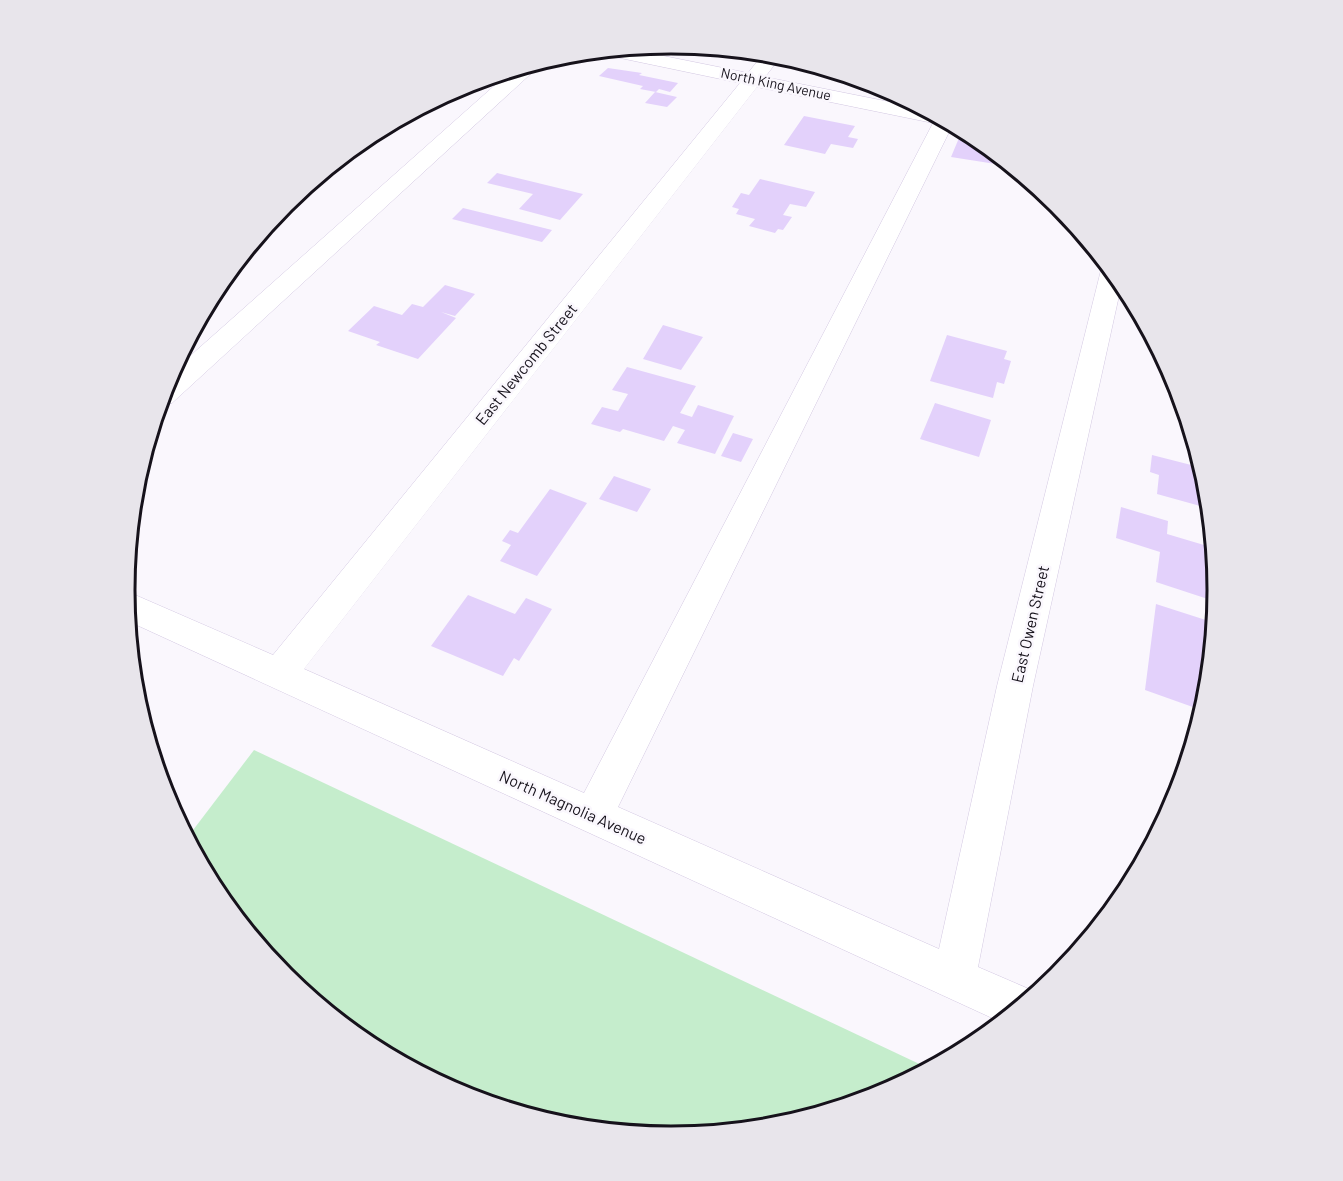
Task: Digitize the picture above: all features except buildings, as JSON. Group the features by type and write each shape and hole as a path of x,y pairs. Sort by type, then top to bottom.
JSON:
{"street":[{"name":"North King Avenue","path":"632,55 917,113"},
{"name":"East Newcomb Street","path":"279,674 766,63"},
{"path":"177,382 516,77"},
{"path":"593,816 941,127"},
{"name":"East Owen Street","path":"954,979 1015,686 1110,282"},
{"name":"North Magnolia Avenue","path":"136,609 1012,1005"}],"green space":[{"path":"254,750 922,1065 844,1099 810,1109 776,1117 707,1126 636,1126 601,1122 567,1117 499,1099 434,1072 403,1055 373,1037 318,994 292,970 246,917 225,889 192,832"}]}
